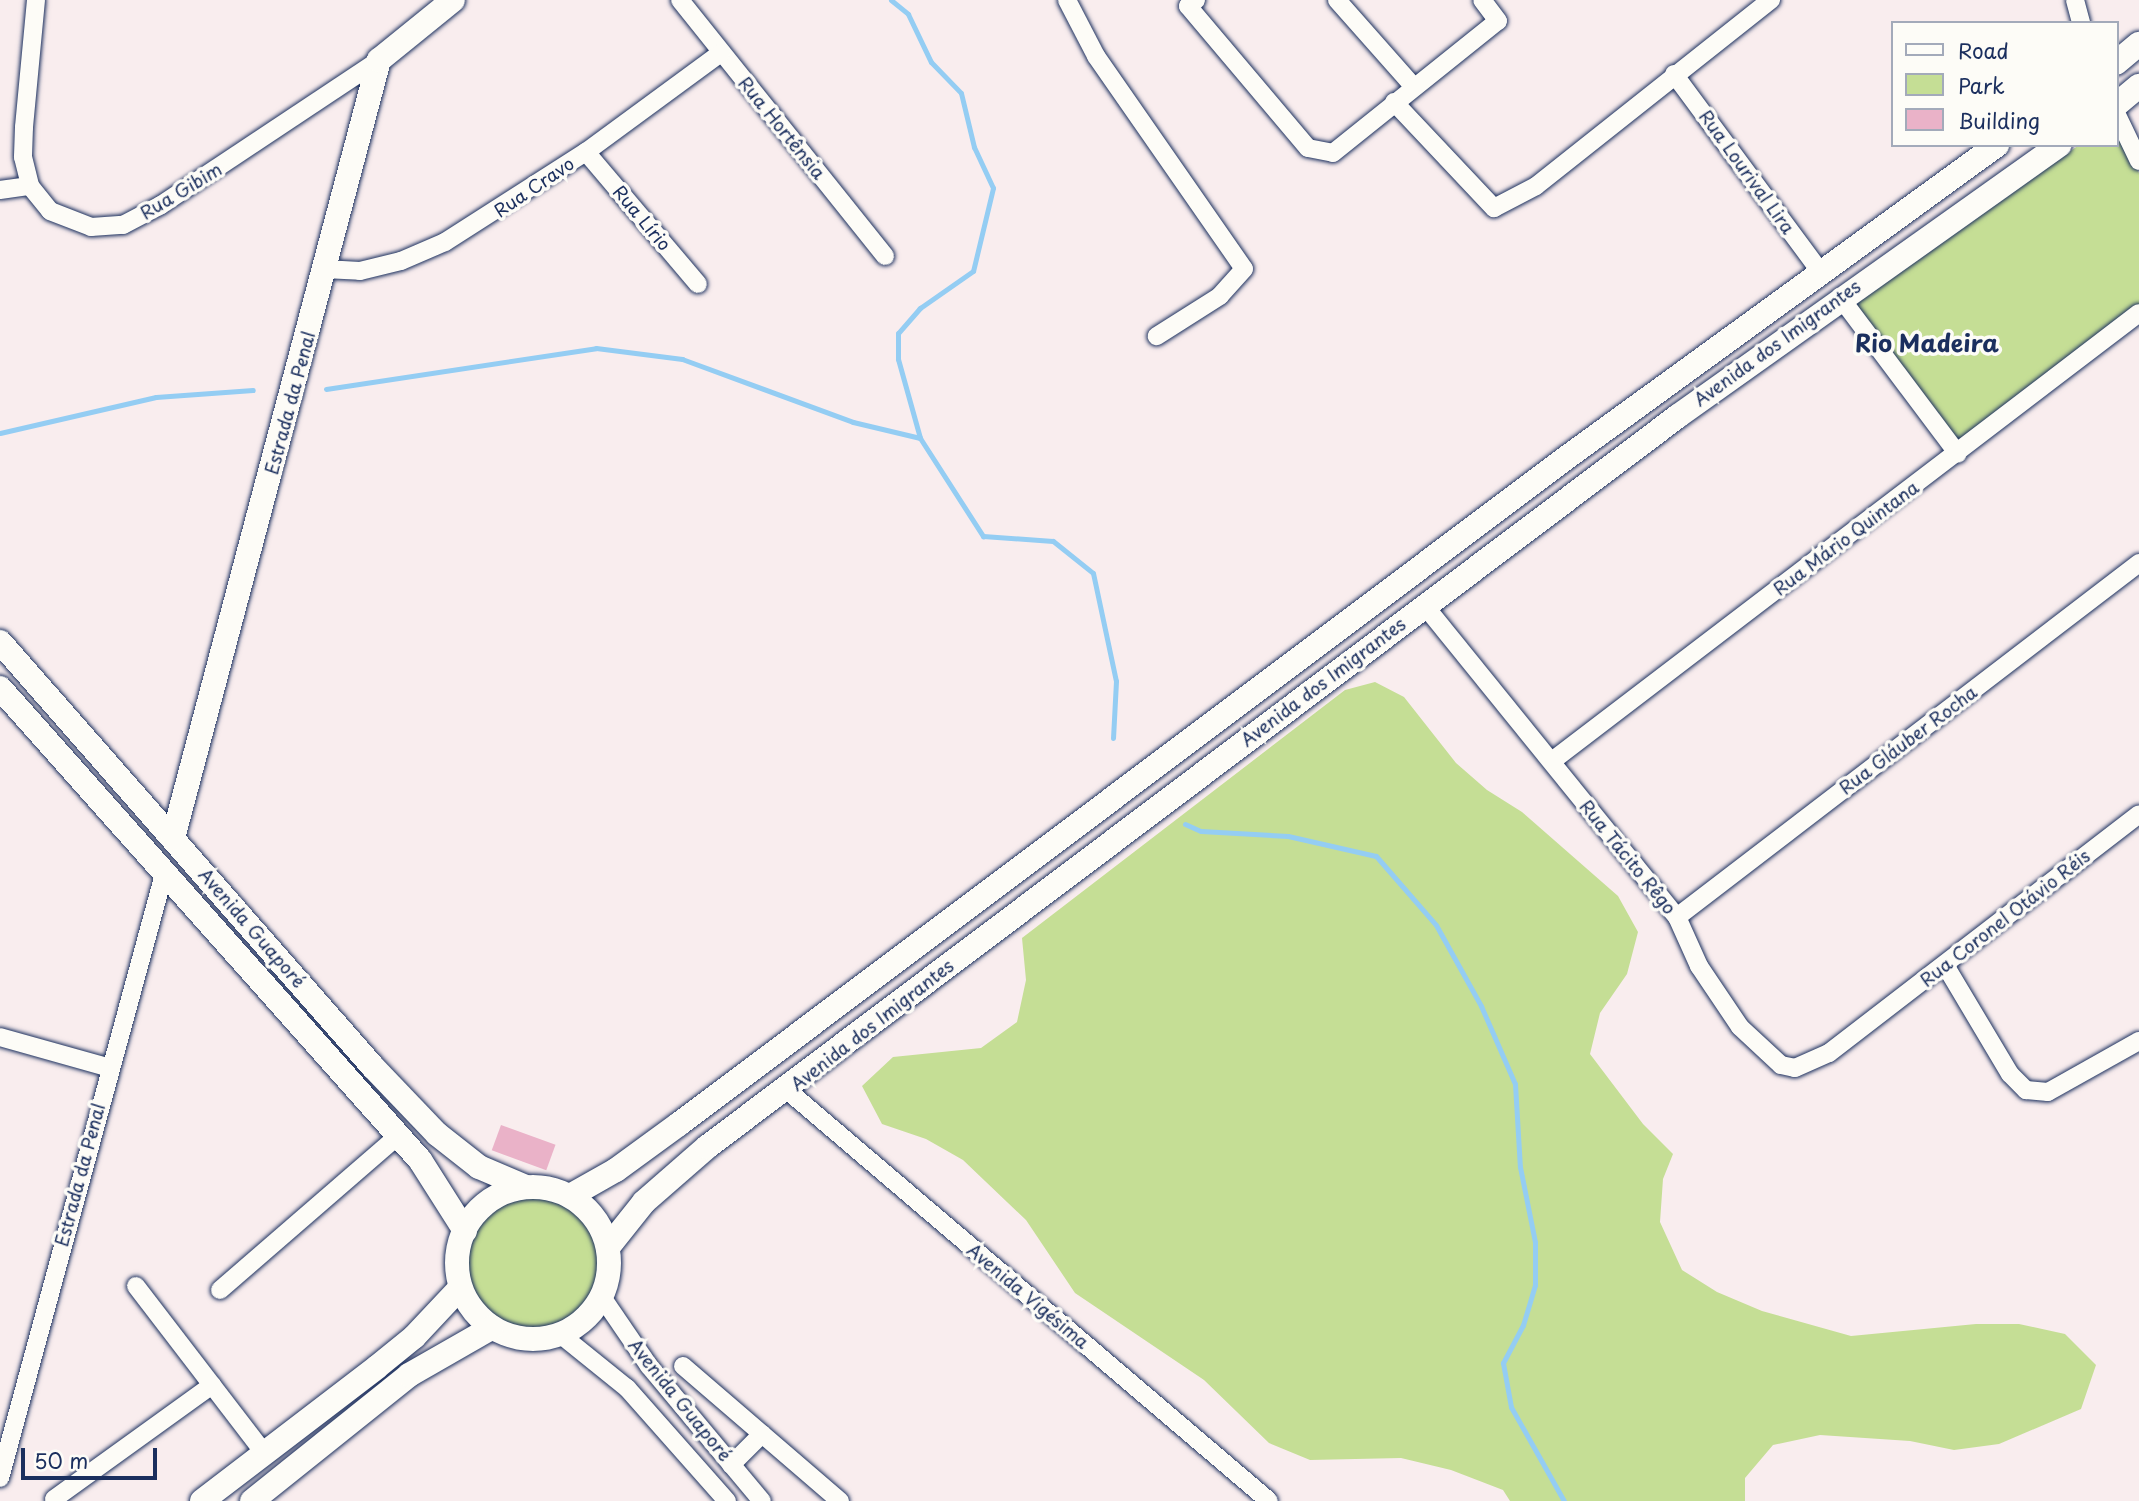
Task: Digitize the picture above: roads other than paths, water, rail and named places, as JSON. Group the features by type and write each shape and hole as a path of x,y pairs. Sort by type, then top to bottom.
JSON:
{"main road":[{"path":"379,60 453,0"},
{"path":"2118,61 2139,44"},
{"name":"Estrada da Penal","path":"173,838 379,60"},
{"path":"2118,103 2139,86"},
{"name":"Avenida dos Imigrantes","path":"570,1196 616,1170 1820,271 1994,147"},
{"name":"Avenida dos Imigrantes","path":"609,1246 644,1202 680,1169 1425,606 1840,297 2056,147"},
{"name":"Avenida Guaporé","path":"0,642 437,1134 479,1167 526,1187"},
{"name":"Avenida Guaporé","path":"0,688 420,1160 465,1231"},
{"path":"526,1187 570,1196 588,1209 609,1246 610,1266 602,1297 582,1323 561,1335 513,1338 491,1328 472,1311 460,1288 456,1265 465,1231 484,1204 526,1187"},
{"path":"202,1501 414,1337 460,1288"},
{"path":"252,1501 409,1375 491,1328"}],"street":[{"name":"Rua Gibim","path":"37,0 23,157 30,186 50,211 71,223 123,225 184,190 379,60"},
{"name":"Rua Hortênsia","path":"680,0 885,256"},
{"path":"1067,0 1096,56 1244,269 1220,296 1157,336"},
{"path":"1196,0 1188,6 1308,148 1333,153 1497,21 1482,0"},
{"path":"1337,0 1413,86"},
{"path":"1394,102 1494,208 1536,186 1771,0"},
{"path":"2075,0 2080,21"},
{"name":"Rua Cravo","path":"324,269 360,271 401,261 446,242 586,152 722,52"},
{"name":"Rua Lourival Lira","path":"1675,74 1820,271"},
{"path":"2118,117 2139,160"},
{"name":"Rua Lírio","path":"586,152 698,284"},
{"path":"0,190 30,186"},
{"path":"1840,297 1958,454"},
{"name":"Rua Mário Quintana","path":"1552,761 1958,454 2139,313"},
{"name":"Rua Gláuber Rocha","path":"1677,917 2139,563"},
{"name":"Rua Tácito Rêgo","path":"1425,606 1677,917 1699,966 1728,1011 1781,1065 1808,1064 1871,1022"},
{"name":"Rua Coronel Otávio Réis","path":"1871,1022 2139,814"},
{"name":"Estrada da Penal","path":"0,1478 164,874"},
{"path":"1945,965 2010,1074 2026,1090 2048,1092 2139,1041"},
{"path":"0,1037 110,1068"},
{"name":"Avenida Vigésima","path":"788,1090 1269,1501"},
{"path":"220,1290 398,1136"},
{"path":"135,1286 264,1453"},
{"name":"Avenida Guaporé","path":"602,1297 649,1366 762,1501"},
{"name":"Avenida Guaporé","path":"561,1335 627,1388 727,1501"},
{"path":"683,1366 841,1501"},
{"path":"54,1499 212,1385"},
{"path":"731,1465 762,1434"}],"waterway":[{"path":"891,0 908,14 931,62 961,93 974,147 993,188 973,271 920,308 898,333 898,359 920,438 983,536 1053,541 1093,573 1116,681 1113,738"},
{"path":"326,389 596,348 682,359 853,422 920,438"},
{"path":"0,433 156,397 253,390"},
{"path":"1185,824 1201,831 1288,836 1376,856 1436,925 1481,1006 1515,1084 1520,1167 1535,1242 1535,1285 1523,1325 1503,1363 1511,1407 1564,1501"}],"district":[{"name":"Rio Madeira","path":"1927,343"}]}
